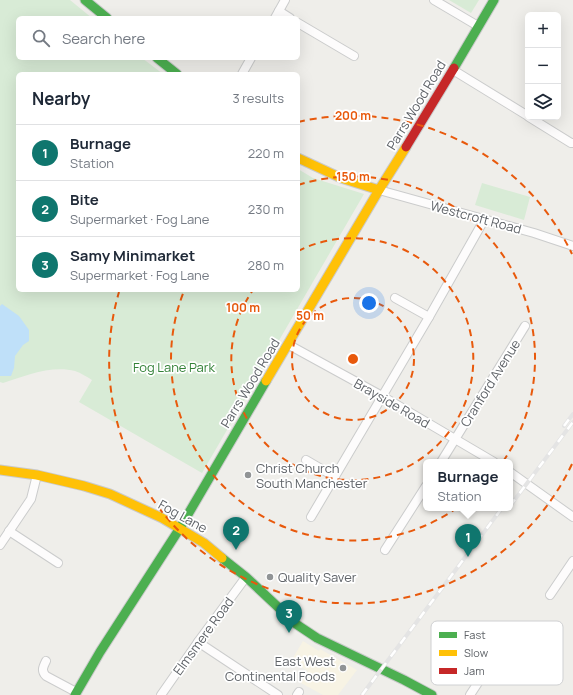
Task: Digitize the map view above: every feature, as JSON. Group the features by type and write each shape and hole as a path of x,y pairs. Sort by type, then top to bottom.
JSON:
{"street":[{"path":"85,0 105,16"},
{"path":"277,15 285,0"},
{"path":"434,0 478,26"},
{"name":"Parrs Wood Road","path":"76,694 100,652 180,528 379,190 494,0"},
{"path":"300,24 354,56"},
{"path":"160,60 174,72"},
{"path":"243,72 250,60"},
{"path":"453,70 525,115"},
{"path":"534,120 573,143"},
{"path":"300,159 341,178 379,190"},
{"name":"Westcroft Road","path":"379,190 534,233 573,246"},
{"path":"311,517 429,317 484,220"},
{"path":"396,298 429,317"},
{"name":"Cranford Avenue","path":"443,459 525,326"},
{"name":"Brayside Road","path":"289,344 382,396 489,459"},
{"path":"306,460 335,477"},
{"name":"Fog Lane","path":"0,470 37,475 84,486 110,494 162,518 204,543 246,577 296,624 316,638 432,695"},
{"path":"513,474 573,517"},
{"path":"0,545 31,499 37,475"},
{"path":"386,550 423,491"},
{"path":"9,531 58,563"},
{"path":"550,595 573,562"},
{"name":"Elmsmere Road","path":"161,695 246,577"},
{"path":"198,642 278,695"},
{"path":"46,661 42,669 44,674 76,694"},
{"path":"470,695 476,685"}],"shaded area":[{"path":"303,641 319,651 320,649 357,670 338,695 323,695 301,683 308,671 291,661"}],"green space":[{"name":"Fog Lane Park","path":"0,0 70,0 90,16 16,16 16,60 145,60 160,72 16,72 16,292 300,292 300,170 313,178 364,194 202,473 79,402 92,380 75,371 57,369 47,370 3,383 0,382"},
{"path":"449,0 479,0 471,13"},
{"path":"482,183 530,197 524,220 475,205"}],"water":[{"path":"2,304 19,316 29,330 29,341 23,345 15,356 14,368 11,376 0,376 0,306"}],"railway":[{"path":"564,426 573,414"},
{"path":"513,502 573,422"},
{"path":"362,695 500,511"}],"traffic: fast":[{"path":"85,0 105,16"},
{"path":"454,68 494,0"},
{"path":"160,60 174,72"},
{"path":"75,695 100,652 180,528 266,381"},
{"path":"222,558 246,577 296,624 317,638 432,695"}],"traffic: slow":[{"path":"266,381 406,147"},
{"path":"300,159 341,178 379,190"},
{"path":"0,470 37,475 110,494 162,518 204,543 222,558"}],"traffic: jam":[{"path":"406,147 454,68"}],"place":[{"name":"Christ Church South Manchester","path":"248,475"},
{"name":"Bite","path":"236,550"},
{"name":"Burnage","path":"468,557"},
{"name":"Quality Saver","path":"270,577"},
{"name":"Samy Minimarket","path":"289,633"},
{"name":"East West Continental Foods","path":"343,668"}]}
